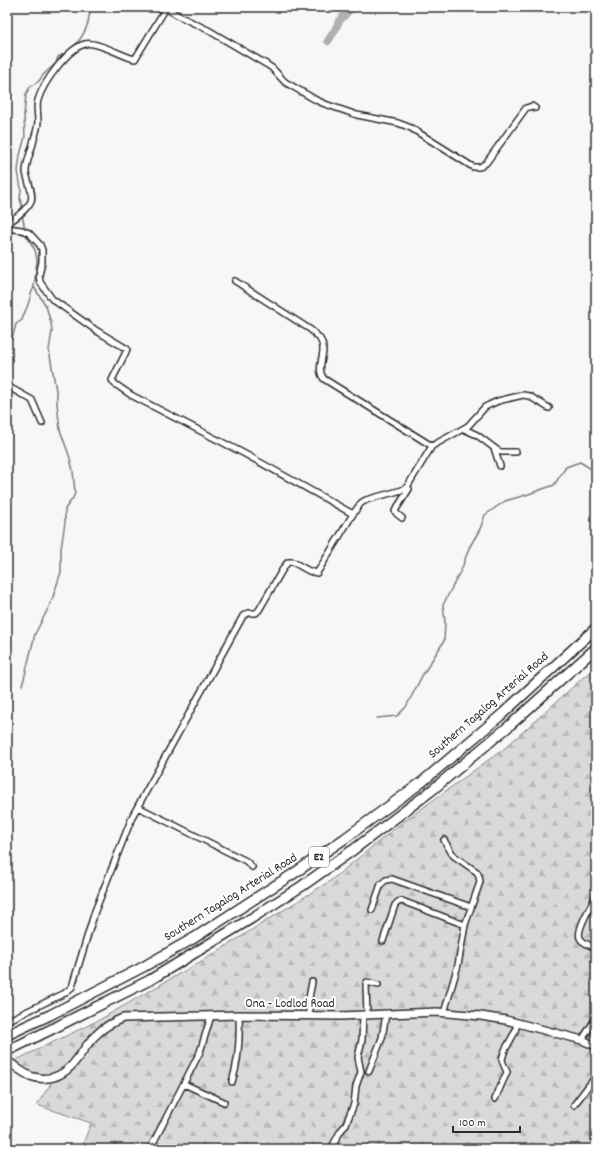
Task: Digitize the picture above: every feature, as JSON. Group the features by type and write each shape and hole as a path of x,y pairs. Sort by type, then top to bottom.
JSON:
{"highway":[{"name":"Southern Tagalog Arterial Road","path":"7,1035 50,1015 143,967 194,938 344,839 422,782 500,716 596,628"},
{"name":"Southern Tagalog Arterial Road","path":"7,1051 150,980 302,886 431,792 509,726 596,648"}],"main road":[{"name":"Ona - Lodlod Road","path":"8,1061 30,1076 44,1079 52,1078 67,1071 97,1034 114,1022 123,1018 239,1015 309,1016 444,1013 481,1016 517,1023 582,1040 596,1046"}],"street":[{"path":"7,224 26,207 32,198 26,172 38,123 37,105 42,89 50,76 66,57 79,46 87,43 95,44 135,59 166,8 208,30 266,64 285,82 316,100 357,115 398,123 411,128 473,167 480,167 486,163 526,108 532,106 536,108"},
{"path":"7,228 22,230 29,233 40,245 42,250 42,262 39,278 41,284 50,296 97,332 126,349 112,380 114,384 251,457 353,514"},
{"path":"235,281 311,330 321,340 323,351 320,371 324,379 432,446"},
{"path":"7,386 32,400 42,423"},
{"path":"7,1021 65,993 72,987 95,911 133,815 243,616 248,613 256,613 259,610 288,562 293,562 309,571 317,573 361,503 407,487 432,446 471,424 485,407 498,401 530,396 549,408"},
{"path":"464,429 477,435 501,452 516,452"},
{"path":"494,448 500,466"},
{"path":"402,518 396,511 409,488 407,487"},
{"path":"138,807 246,860 252,867"},
{"path":"444,840 454,856 477,872 480,882 465,924 458,964 444,1013"},
{"path":"372,910 381,884 392,878 471,907"},
{"path":"596,896 582,923 579,935 581,940 596,948"},
{"path":"383,941 395,905 402,901 465,924"},
{"path":"309,1016 312,982"},
{"path":"331,1149 346,1124 354,1104 356,1086 361,1072 358,1057 365,1015 366,984 367,982 378,985"},
{"path":"369,1071 382,1038 386,1014"},
{"path":"232,1082 236,1069 240,1034 239,1015"},
{"path":"150,1149 200,1052 211,1016"},
{"path":"582,1040 596,1018"},
{"path":"495,1099 507,1072 502,1063 502,1059 515,1032 517,1023"},
{"path":"574,1105 596,1076"},
{"path":"184,1084 224,1102"}],"green space":[{"path":"596,666 596,1149 81,1149 91,1123 37,1105 51,1083 12,1062 101,1019 210,956 330,881 399,825 505,748"}],"waterway":[{"path":"70,50 85,30 92,7"},
{"path":"328,41 339,21 352,7"},
{"path":"23,210 20,199 21,189 18,171 20,155 25,137 24,115 26,94 30,87 39,81 43,75 56,63 58,57 68,52"},
{"path":"22,215 25,229"},
{"path":"7,343 12,337 16,324 22,320 34,287 37,260 35,250 25,233"},
{"path":"22,685 35,634 51,603 61,572 61,549 65,522 65,509 75,493 70,458 60,430 57,396 49,350 52,331 51,323 46,306 34,287"},
{"path":"377,718 397,716 406,707 422,676 444,641 445,622 443,605 462,568 469,548 480,529 485,515 505,501 554,485 566,467 580,462 596,472"}]}
